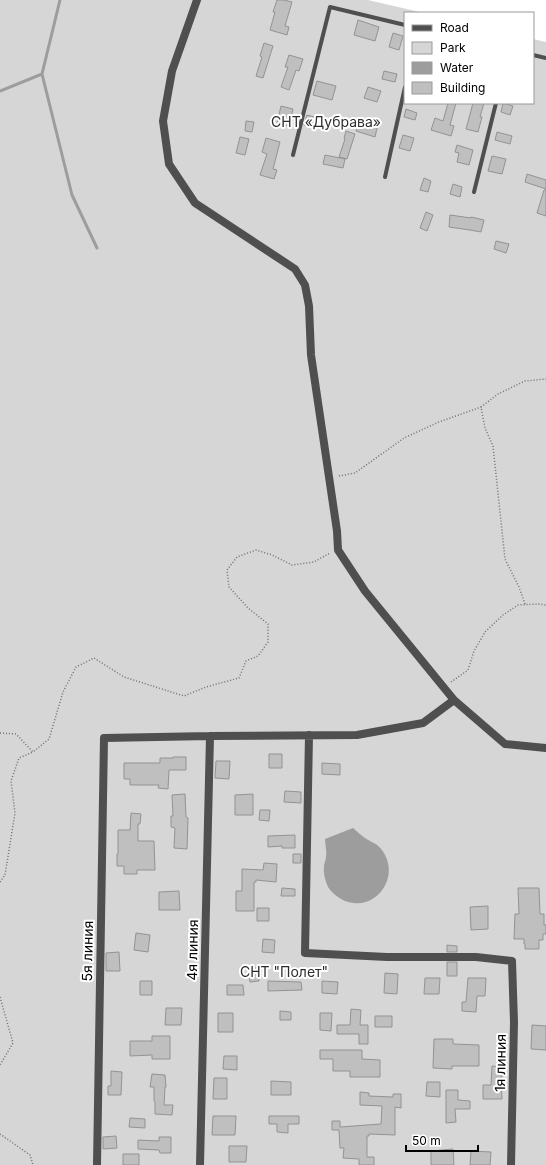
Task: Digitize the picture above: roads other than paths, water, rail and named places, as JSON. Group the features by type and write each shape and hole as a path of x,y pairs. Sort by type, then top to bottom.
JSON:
{"street":[{"path":"197,0 172,72 163,122 169,164 195,203 295,269 305,286 309,306 311,355 337,531 338,550 365,591 454,700 505,744 543,748"},
{"path":"210,736 357,736 423,723 454,700"},
{"name":"1я линия","path":"309,735 305,953 387,957 476,957 512,961 514,1022 511,1165"},
{"name":"5я линия","path":"97,1165 104,738 210,736"},
{"name":"4я линия","path":"200,1165 210,736"}],"lane":[{"path":"293,155 330,7 404,25"},
{"path":"534,55 546,58"},
{"path":"385,177 404,92"},
{"path":"474,192 496,104"}],"water":[{"path":"353,828 363,837 380,848 388,861 389,872 386,883 381,892 373,899 363,903 353,903 337,897 328,887 324,874 326,859 325,839"}],"waterway":[{"path":"60,0 42,74 72,195 97,248"},
{"path":"0,91 42,74"}],"park label":[{"name":"СНТ «Дубрава»","path":"326,121"},
{"name":"СНТ \"Полет\"","path":"284,971"}]}
